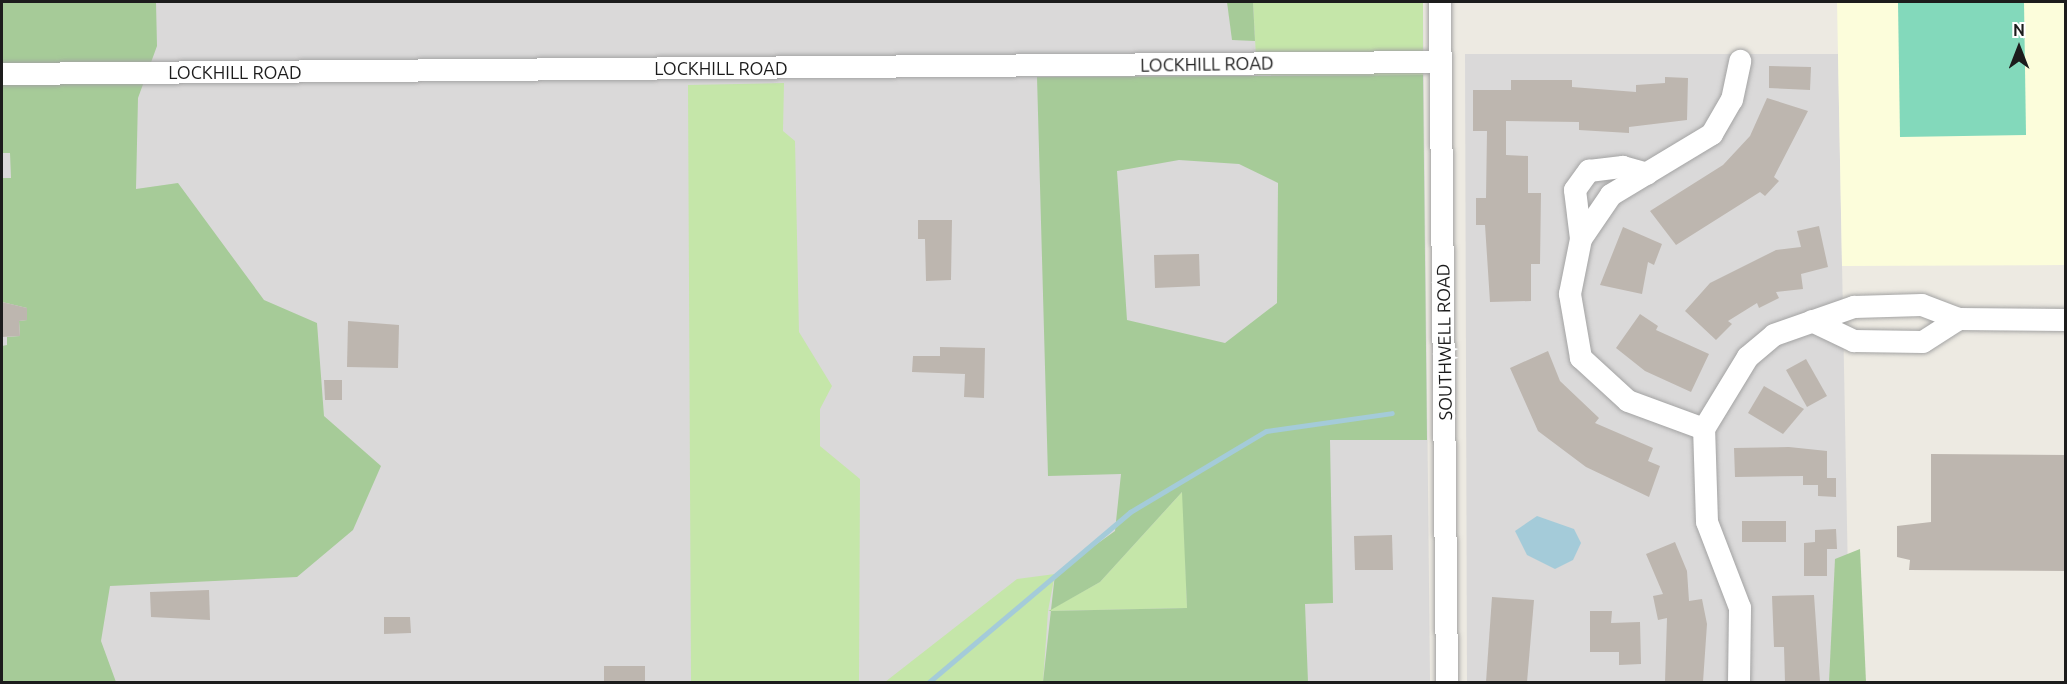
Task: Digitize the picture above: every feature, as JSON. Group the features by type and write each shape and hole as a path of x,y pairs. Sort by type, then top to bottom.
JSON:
{"street":[{"name":"SOUTHWELL ROAD","path":"1440,2 1448,682"},
{"path":"1581,239 1611,195 1712,134 1732,99 1740,61"},
{"name":"LOCKHILL ROAD","path":"2,74 1441,62"},
{"path":"1647,174 1623,167 1589,171 1575,190 1581,239 1570,294 1581,358 1628,401 1704,429"},
{"path":"1739,682 1740,608 1707,522 1704,429 1748,357 1774,335 1812,321 1869,306 1922,305 1959,319 2066,320"},
{"path":"1869,306 1869,341"},
{"path":"1812,321 1854,341 1923,342 1959,319"}],"shaded area":[{"path":"2,2 1423,2 1430,682 2,682"},
{"path":"1837,2 2065,2 2065,265 1842,266"},
{"path":"1465,54 1838,54 1850,682 1467,682"}],"green space":[{"path":"2,2 156,2 157,46 138,98 136,189 178,183 264,300 317,323 324,416 381,466 353,530 297,577 110,586 101,641 116,682 2,682 2,346 7,345 7,337 20,336 19,321 27,320 27,308 2,302 2,178 11,178 10,153 2,153"},
{"path":"1227,2 1253,2 1255,41 1232,40"},
{"path":"1253,2 1423,2 1423,75 1257,75"},
{"path":"1898,2 2024,2 2026,135 1900,137"},
{"path":"1423,75 1427,440 1330,440 1333,603 1305,604 1308,682 1043,682 1051,611 1187,608 1182,492 1100,582 1051,610 1055,574 1115,531 1121,474 1048,476 1037,77","holes":["1179,160 1239,164 1278,183 1277,303 1225,343 1127,320 1117,171"]},
{"path":"784,83 783,131 795,141 799,332 832,386 820,409 820,446 860,479 859,682 691,682 688,85"},
{"path":"1183,491 1187,608 1048,611 1100,582"},
{"path":"1860,549 1866,682 1829,682 1835,559"},
{"path":"1055,574 1048,611 1043,682 885,682 1017,579"}],"water":[{"path":"1537,516 1574,529 1581,543 1573,560 1555,569 1527,555 1515,531"}],"building":[{"path":"1769,66 1811,67 1810,90 1769,88"},
{"path":"1665,77 1688,78 1687,120 1629,127 1629,133 1579,130 1579,122 1506,121 1506,155 1528,156 1528,193 1541,193 1540,264 1531,264 1531,301 1490,302 1485,225 1476,225 1476,198 1486,198 1487,131 1473,131 1473,90 1511,90 1511,80 1572,80 1572,87 1636,92 1636,85 1665,83"},
{"path":"1767,98 1808,111 1774,177 1779,181 1765,196 1760,192 1676,245 1650,211 1723,165 1750,136"},
{"path":"918,220 952,220 951,280 926,281 925,239 918,239"},
{"path":"1819,226 1828,267 1801,274 1803,289 1776,292 1779,298 1759,308 1757,303 1728,321 1732,324 1716,340 1685,311 1710,283 1776,250 1801,247 1797,231"},
{"path":"1623,227 1662,244 1654,265 1648,262 1642,294 1600,285"},
{"path":"1199,254 1200,286 1155,288 1154,255"},
{"path":"2,302 27,308 27,320 19,321 20,336 2,337"},
{"path":"1640,314 1658,326 1656,330 1709,354 1691,392 1645,371 1616,348"},
{"path":"348,321 399,325 398,368 347,367"},
{"path":"940,347 985,348 984,398 964,397 965,374 912,372 913,356 940,356"},
{"path":"1548,351 1560,381 1599,418 1595,423 1653,448 1648,461 1660,466 1649,497 1586,467 1538,431 1510,368"},
{"path":"1806,359 1827,396 1807,407 1786,370"},
{"path":"324,380 342,380 342,400 325,400"},
{"path":"1764,386 1804,409 1783,434 1748,413"},
{"path":"1789,447 1827,451 1827,478 1836,478 1836,497 1818,496 1818,485 1803,485 1803,476 1735,477 1734,448"},
{"path":"1931,454 2066,455 2066,571 1909,570 1910,560 1897,557 1897,526 1931,522"},
{"path":"1742,521 1786,521 1786,542 1742,542"},
{"path":"1836,529 1837,549 1827,549 1827,576 1804,576 1804,543 1815,542 1815,530"},
{"path":"1392,535 1393,570 1355,570 1354,536"},
{"path":"1675,542 1687,571 1689,601 1702,599 1707,624 1703,682 1665,682 1667,618 1658,620 1653,596 1663,594 1646,554"},
{"path":"209,590 210,620 151,617 150,592"},
{"path":"1814,595 1820,682 1785,682 1784,647 1774,647 1772,596"},
{"path":"1492,597 1534,600 1527,682 1486,682"},
{"path":"1590,611 1612,611 1611,623 1640,622 1641,664 1619,665 1619,652 1590,652"},
{"path":"384,617 410,617 411,633 384,634"},
{"path":"604,666 645,666 645,682 604,682"}],"waterway":[{"path":"929,682 1130,512 1266,431 1392,413"}]}
